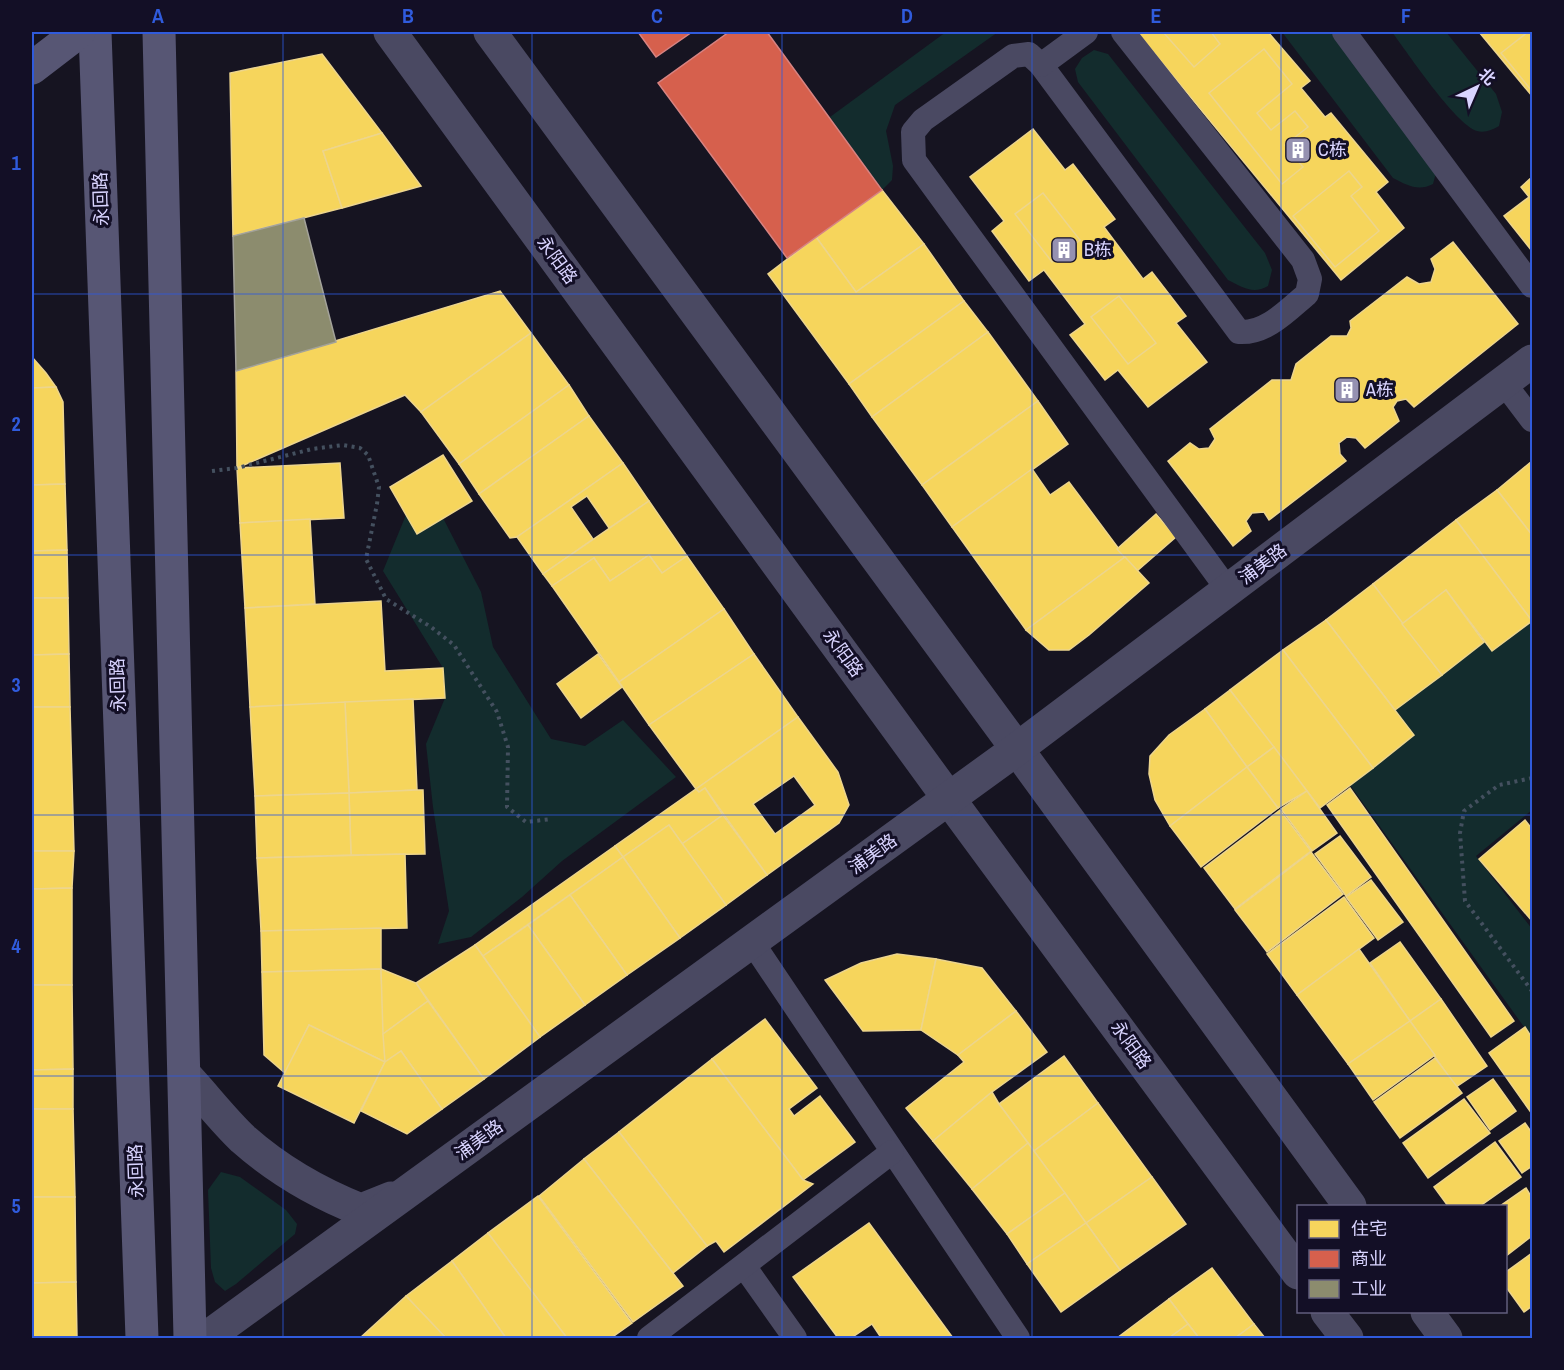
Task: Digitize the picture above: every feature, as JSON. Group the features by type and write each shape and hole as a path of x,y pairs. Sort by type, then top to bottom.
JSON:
{"main road":[{"path":"32,68 79,32"},
{"name":"永回路","path":"94,32 142,1338"},
{"path":"159,32 190,1338"}],"street":[{"name":"永阳路","path":"390,32 949,799 1297,1270"},
{"path":"490,32 1349,1205"},
{"name":"浦美路","path":"206,1338 1017,749 1533,361"},
{"path":"184,1074 243,1138 286,1173 334,1199 361,1210 409,1191"},
{"path":"1328,1313 1347,1338"},
{"path":"1428,1313 1446,1338"}],"lane":[{"path":"1041,65 1086,32"},
{"path":"1123,32 1303,260 1310,279 1308,294 1277,318 1251,333 1239,332 1041,65 1029,54 1013,56 923,120 913,132 914,160 1228,590"},
{"path":"1344,32 1533,286"},
{"path":"1504,382 1533,420"},
{"path":"752,942 1018,1338"},
{"path":"649,1338 892,1152"},
{"path":"744,1266 795,1338"}],"path":[{"path":"170,478 237,468 312,449 343,446 360,448 368,455 379,487 366,559 386,599 431,627 454,645 497,712 508,747 507,807 526,822 552,819"},
{"path":"1533,778 1498,785 1464,812 1460,833 1465,901 1533,991"}],"green space":[{"path":"946,32 998,32 895,105 886,131 893,166 892,180 882,190 830,117"},
{"path":"1282,32 1336,32 1437,169 1433,184 1417,187 1393,178"},
{"path":"1392,32 1446,32 1496,94 1502,112 1499,126 1483,132 1468,126 1444,102"},
{"path":"1094,50 1108,54 1265,253 1272,270 1268,286 1252,290 1228,280 1078,82 1075,69 1082,58"},
{"path":"408,510 442,516 481,592 493,647 551,739 585,746 623,720 676,777 562,861 522,897 471,937 438,944 449,911 426,744 445,698 443,668 383,571"},
{"path":"1532,621 1532,810 1476,856 1532,929 1532,1038 1350,785 1414,735 1394,709 1484,642 1492,651"},
{"path":"221,1172 240,1177 286,1210 297,1224 295,1234 225,1291 215,1282 211,1268 208,1190"}],"building: 住宅":[{"name":"C栋","path":"1137,32 1268,32 1310,81 1301,88 1325,117 1331,113 1388,182 1376,192 1404,228 1341,280"},
{"path":"1163,32 1211,32 1220,44 1194,67"},
{"path":"1479,32 1532,32 1532,96"},
{"path":"1528,32 1532,32 1532,91 1501,53"},
{"path":"1264,49 1292,84 1257,113 1271,130 1295,111 1308,127 1285,145 1303,167 1282,184 1209,93"},
{"path":"322,54 382,133 323,151 342,208 233,236 230,73"},
{"name":"B栋","path":"1033,129 1065,170 1073,164 1115,219 1104,227 1143,279 1152,272 1186,316 1176,323 1207,362 1148,407 1118,370 1105,380 1070,335 1085,324 1044,270 1029,281 992,231 1004,221 970,177"},
{"path":"382,133 421,186 342,208 323,151"},
{"path":"1349,171 1362,187 1351,196 1379,231 1335,267 1293,216"},
{"path":"1532,177 1532,251 1504,216 1529,197 1521,187"},
{"path":"882,190 924,244 856,292 816,237"},
{"path":"1043,193 1080,240 1052,262 1015,214"},
{"path":"816,237 856,292 924,244 964,301 849,384 768,274"},
{"name":"A栋","path":"1453,242 1518,324 1414,407 1406,399 1397,401 1393,407 1399,421 1365,448 1356,438 1347,437 1339,443 1340,454 1346,461 1269,520 1264,512 1252,513 1246,521 1251,531 1233,546 1168,461 1190,443 1199,449 1209,448 1215,439 1210,429 1272,380 1291,380 1296,364 1331,336 1347,336 1351,328 1350,321 1407,277 1419,284 1431,282 1435,269 1431,259"},
{"path":"500,291 531,333 421,412 405,395 237,468 236,371"},
{"path":"1119,296 1156,343 1128,364 1091,317"},
{"path":"964,301 988,332 872,417 849,384"},
{"path":"988,332 1038,401 922,485 872,417"},
{"path":"531,333 569,385 459,464 421,412"},
{"path":"32,357 46,373 56,387 32,388"},
{"path":"569,385 589,416 479,494 459,464"},
{"path":"56,387 63,402 65,484 32,485 32,388"},
{"path":"1038,401 1068,444 952,527 922,485"},
{"path":"589,416 623,463 517,537 510,538 479,494"},
{"path":"443,455 472,501 417,534 390,487"},
{"path":"1532,461 1532,535 1497,490"},
{"path":"340,463 344,518 240,523 237,468"},
{"path":"623,463 649,501 609,528 587,496 571,507 593,539 543,574 517,537"},
{"path":"1032,469 1050,495 1069,482 1125,557 1026,630 952,527"},
{"path":"65,484 67,550 32,551 32,485"},
{"path":"1497,490 1532,535 1532,621 1456,520"},
{"path":"649,501 687,556 662,573 649,555 610,581 594,558 552,586 543,574"},
{"path":"1156,514 1176,537 1137,571 1117,549"},
{"path":"310,519 315,604 245,608 240,523"},
{"path":"1456,520 1532,621 1492,651 1446,590 1402,624 1373,584"},
{"path":"67,550 68,598 32,598 32,551"},
{"path":"649,555 662,573 687,556 724,609 619,682 552,586 594,558 610,581"},
{"path":"1125,557 1149,583 1069,650 1049,650 1026,630"},
{"path":"1373,584 1442,675 1395,710 1326,620"},
{"path":"1446,590 1484,642 1442,675 1402,624"},
{"path":"32,598 68,598 69,654 32,655"},
{"path":"381,601 385,671 443,668 445,698 250,707 245,608"},
{"path":"724,609 754,654 649,725 619,682"},
{"path":"1326,620 1414,735 1373,768 1283,650"},
{"path":"1283,650 1373,768 1320,808 1230,690"},
{"path":"69,654 70,707 32,707 32,655"},
{"path":"598,654 622,687 581,718 557,684"},
{"path":"754,654 798,717 696,789 649,725"},
{"path":"1230,690 1274,747 1247,767 1205,709"},
{"path":"413,699 417,790 349,793 345,702"},
{"path":"345,702 349,793 255,796 250,707"},
{"path":"32,707 70,707 74,851 32,851"},
{"path":"1205,709 1247,767 1170,826 1155,800 1149,774 1150,756 1169,735"},
{"path":"798,717 838,772 849,805 839,823 767,875 705,788 699,792 696,789","holes":["794,776 815,805 775,834 753,804"]},
{"path":"1274,747 1307,791 1278,808 1247,767"},
{"path":"1247,767 1278,808 1201,867 1170,826"},
{"path":"705,788 723,815 682,844 669,825 623,857 615,846 696,789 699,792"},
{"path":"1350,788 1514,1021 1491,1037 1327,805"},
{"path":"423,790 425,854 351,855 349,793"},
{"path":"1307,791 1337,833 1312,851 1281,809"},
{"path":"349,793 351,855 257,858 255,796"},
{"path":"1280,810 1311,851 1235,909 1204,868"},
{"path":"723,815 767,875 726,905 682,844"},
{"path":"1525,820 1532,829 1532,921 1479,859"},
{"path":"669,825 726,905 680,938 623,857"},
{"path":"1340,836 1371,877 1346,896 1315,854"},
{"path":"615,846 623,857 483,956 475,945"},
{"path":"32,851 74,851 72,888 32,889"},
{"path":"1311,852 1343,894 1267,952 1235,910"},
{"path":"405,854 407,928 261,931 257,858"},
{"path":"623,857 680,938 627,975 570,895"},
{"path":"1371,880 1403,922 1378,940 1346,897"},
{"path":"72,888 72,985 32,985 32,889"},
{"path":"570,895 627,975 585,1005 528,925"},
{"path":"1344,897 1374,938 1297,995 1267,954"},
{"path":"528,925 585,1005 540,1037 483,956"},
{"path":"381,928 381,969 262,972 261,931"},
{"path":"1400,942 1441,999 1410,1021 1370,963"},
{"path":"475,945 540,1037 484,1079 416,983"},
{"path":"1359,949 1410,1021 1348,1064 1297,995"},
{"path":"897,954 936,959 921,1030 863,1031 825,980 861,963"},
{"path":"936,959 982,968 1016,1011 958,1055 921,1030"},
{"path":"381,969 385,1062 309,1025 285,1073 264,1055 262,972"},
{"path":"381,969 416,983 428,1001 383,1034"},
{"path":"32,985 72,985 73,1069 32,1070"},
{"path":"1441,999 1487,1066 1456,1087 1410,1021"},
{"path":"428,1001 484,1079 442,1109 401,1051 385,1062 383,1034"},
{"path":"1016,1011 1047,1052 992,1092 933,1141 906,1108 964,1062 958,1055"},
{"path":"765,1019 817,1088 789,1109 794,1116 820,1096 855,1142 803,1180 712,1059"},
{"path":"1410,1021 1435,1055 1373,1100 1348,1064"},
{"path":"309,1025 385,1062 354,1123 278,1086"},
{"path":"1525,1027 1532,1038 1532,1114 1489,1053"},
{"path":"401,1051 442,1109 407,1134 361,1111 385,1062"},
{"path":"1064,1056 1098,1103 1034,1151 999,1104"},
{"path":"1435,1058 1462,1093 1400,1138 1374,1102"},
{"path":"712,1059 803,1180 813,1184 724,1252 716,1241 707,1246 619,1132"},
{"path":"73,1069 73,1109 32,1109 32,1070"},
{"path":"1493,1079 1516,1111 1490,1130 1467,1097"},
{"path":"992,1092 1028,1143 972,1189 933,1141"},
{"path":"1464,1099 1490,1133 1428,1178 1403,1143"},
{"path":"1098,1103 1152,1177 1086,1223 1034,1151"},
{"path":"32,1109 73,1109 75,1197 32,1197"},
{"path":"1525,1123 1532,1133 1532,1166 1522,1173 1499,1141"},
{"path":"619,1132 707,1246 673,1273 584,1159"},
{"path":"1495,1142 1521,1177 1481,1205 1447,1205 1434,1187"},
{"path":"1028,1143 1065,1193 1007,1234 972,1189"},
{"path":"584,1159 683,1286 633,1322 539,1196"},
{"path":"1152,1177 1186,1224 1120,1270 1086,1223"},
{"path":"1526,1188 1532,1198 1532,1236 1507,1255 1507,1205 1501,1205"},
{"path":"1065,1193 1086,1223 1027,1264 1007,1234"},
{"path":"538,1196 632,1323 611,1338 567,1338 488,1233"},
{"path":"32,1197 75,1197 76,1282 32,1283"},
{"path":"869,1223 953,1338 877,1338 880,1336 872,1324 851,1338 838,1338 793,1277"},
{"path":"1086,1223 1120,1270 1061,1312 1027,1264"},
{"path":"488,1233 567,1338 506,1338 452,1261"},
{"path":"1532,1253 1532,1306 1524,1312 1507,1288 1507,1271"},
{"path":"452,1261 506,1338 446,1338 406,1296"},
{"path":"1212,1268 1254,1324 1235,1338 1199,1338 1169,1299"},
{"path":"76,1282 77,1338 32,1338 32,1283"},
{"path":"406,1296 446,1338 360,1338"},
{"path":"1169,1299 1188,1324 1169,1338 1117,1338"},
{"path":"1188,1324 1199,1338 1169,1338"},
{"path":"1254,1324 1265,1338 1235,1338"}],"building: 商业":[{"path":"638,32 692,32 656,57"},
{"path":"729,32 767,32 882,190 787,258 658,83"}],"building: 工业":[{"path":"304,218 336,342 236,371 233,236"}],"place":[{"name":"C栋","path":"1298,150"},
{"name":"B栋","path":"1064,250"},
{"name":"A栋","path":"1347,390"}]}
